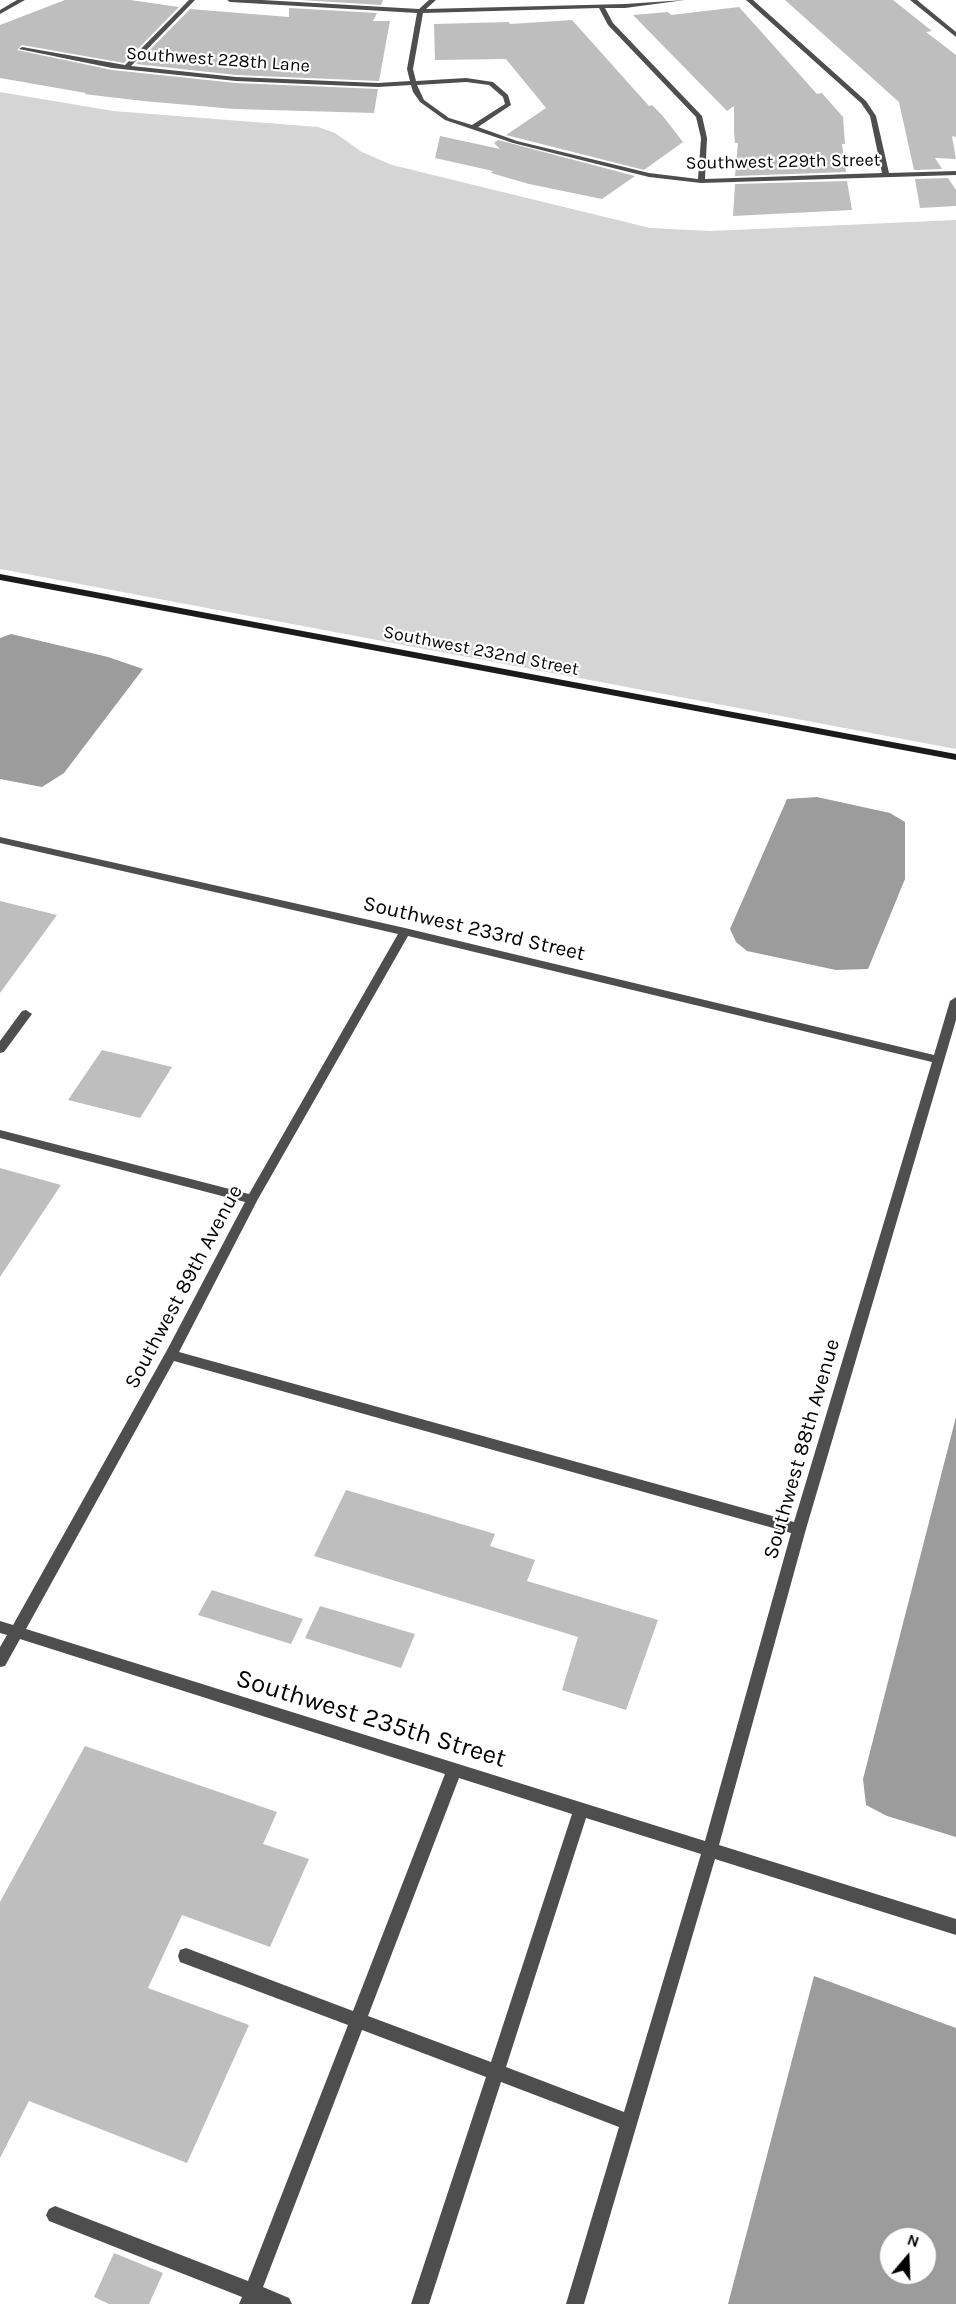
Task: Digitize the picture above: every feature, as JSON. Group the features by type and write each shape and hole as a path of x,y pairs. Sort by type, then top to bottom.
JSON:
{"street":[{"path":"0,12 22,0"},
{"path":"126,68 192,0"},
{"path":"230,0 420,11 601,7 682,0"},
{"path":"413,84 410,69 420,11 433,0"},
{"path":"749,0 867,106 873,116 886,176"},
{"path":"913,0 956,35"},
{"path":"407,2 420,11"},
{"path":"601,7 610,24 699,116 704,138 701,182"},
{"name":"Southwest 228th Lane","path":"22,49 126,68 251,80 413,84 471,80 490,83 499,88 508,98 508,105 473,128"},
{"name":"Southwest 229th Street","path":"413,84 422,101 447,119 515,142 649,175 701,182 956,173"},
{"name":"Southwest 232nd Street","path":"0,577 956,757"},
{"name":"Southwest 233rd Street","path":"0,840 405,932 939,1059"},
{"name":"Southwest 89th Avenue","path":"0,1661 171,1354 252,1199 405,932"},
{"name":"Southwest 88th Avenue","path":"574,2304 710,1851 800,1529 956,1001"},
{"path":"0,1049 26,1014"},
{"path":"0,1134 252,1199"},
{"path":"171,1354 800,1529"},
{"name":"Southwest 235th Street","path":"0,1627 956,1927"},
{"path":"250,2298 454,1771"},
{"path":"420,2304 582,1810"},
{"path":"186,1956 629,2122"},
{"path":"55,2215 250,2298 284,2304"}],"shaded area":[{"path":"0,92 113,111 318,127 335,133 362,152 392,165 650,228 711,231 956,220 956,749 0,569"},
{"path":"11,634 108,657 143,669 64,773 42,787 0,779 0,638"},
{"path":"817,797 890,813 905,822 905,879 868,969 836,970 747,951 736,942 730,929 787,799"},
{"path":"956,1417 956,1837 887,1816 866,1805 863,1779"},
{"path":"814,1976 956,2028 956,2304 728,2304"}],"building":[{"path":"65,0 130,0 179,7 124,63 22,45 17,50 112,70 236,83 378,89 374,113 235,109 143,101 84,94 86,93 0,78 0,25"},
{"path":"301,0 383,0 381,5"},
{"path":"785,0 893,0 932,31 926,32 956,55 956,137 952,136 956,159 935,158 942,169 914,170 899,102"},
{"path":"739,7 817,94 822,93 843,117 845,144 842,144 846,172 735,176 738,143 735,143 734,106 727,111 633,15 668,12 671,15"},
{"path":"289,8 377,13 373,21 390,21 379,81 236,75 136,64 190,9 289,17"},
{"path":"572,20 649,106 652,105 662,115 683,142 644,170 506,135 546,108 506,59 435,60 434,24 509,22 510,24"},
{"path":"440,136 500,149 494,143 498,140 635,176 602,199 529,184 491,173 493,171 435,158"},
{"path":"948,178 956,190 956,206 920,208 915,179"},
{"path":"847,181 852,210 733,216 735,184"},
{"path":"0,901 57,915 0,993"},
{"path":"102,1050 172,1067 140,1118 68,1100"},
{"path":"0,1168 61,1185 0,1277"},
{"path":"346,1490 495,1534 490,1546 535,1560 527,1581 658,1620 626,1710 562,1690 578,1637 314,1556"},
{"path":"212,1590 303,1619 291,1644 198,1615"},
{"path":"320,1606 415,1634 401,1668 305,1638"},
{"path":"85,1746 277,1812 263,1844 309,1859 270,1947 182,1915 148,1988 249,2025 187,2163 29,2101 0,2158 0,1902"},
{"path":"114,2253 163,2273 149,2304 109,2304 94,2297"}]}
